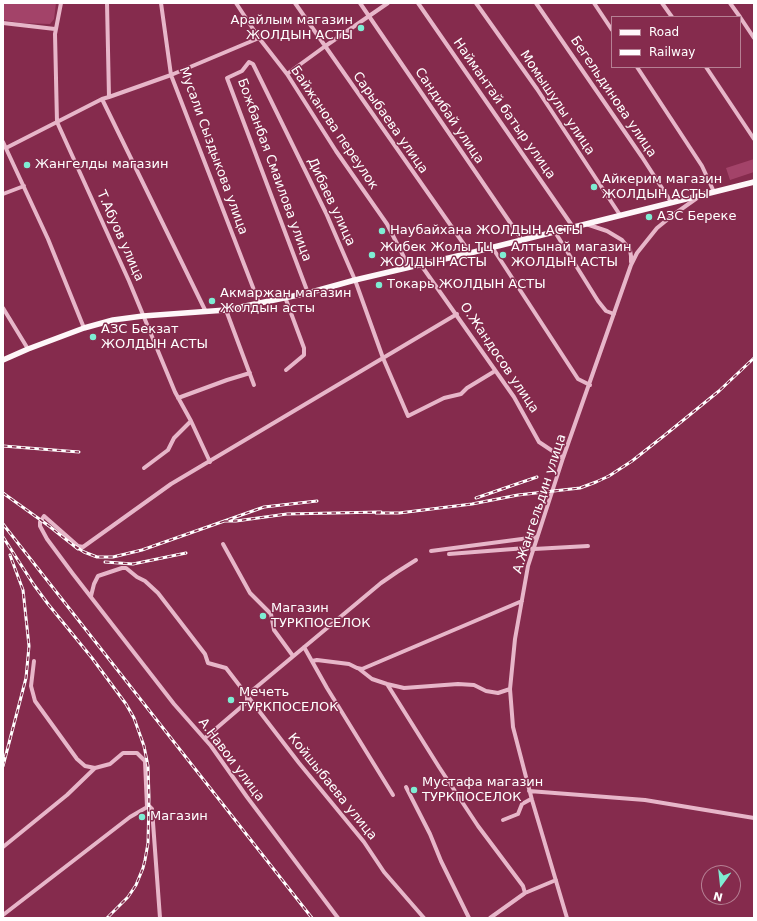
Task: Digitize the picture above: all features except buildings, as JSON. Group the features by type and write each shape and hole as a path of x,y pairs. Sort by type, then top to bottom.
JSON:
{"main road":[{"path":"3,360 84,328 113,320 143,316 226,310 308,293 355,280 470,253 754,182"}],"street":[{"name":"Т.Абуов улица","path":"60,3 55,29 57,122 129,281 143,316"},
{"path":"108,3 109,97"},
{"name":"Мусали Сыздыкова улица","path":"161,3 171,74 259,303"},
{"name":"Байжанова переулок","path":"236,3 259,38 287,74 336,151 387,224 410,267"},
{"name":"Сарыбаева улица","path":"295,3 324,47 470,253"},
{"name":"Сандибай улица","path":"360,3 522,240"},
{"path":"287,74 388,3"},
{"name":"Наймантай батыр улица","path":"418,3 573,227"},
{"name":"Момышулы улица","path":"476,3 537,90 620,215"},
{"name":"Бегельдинова улица","path":"536,3 642,157 671,202"},
{"path":"594,3 611,28"},
{"path":"662,3 671,16"},
{"path":"730,3 739,16"},
{"path":"741,18 754,38"},
{"path":"3,23 55,29"},
{"path":"84,328 51,246 4,146 57,122 102,99 171,74 259,38"},
{"name":"Дибаев улица","path":"249,62 253,64 326,213 355,280 383,358 408,416 444,398 461,394 467,388 495,371"},
{"name":"Божбанбая Смаилова улица","path":"249,62 242,71 227,78 308,293"},
{"path":"638,68 702,166 714,192"},
{"path":"707,68 754,140"},
{"path":"102,99 206,312"},
{"path":"3,194 24,186"},
{"name":"А.Жангельдин улица","path":"567,918 529,791 513,727 510,689 515,639 528,566 563,458 631,265 637,253 657,228 698,196"},
{"path":"586,224 607,231 622,240 630,250 631,265"},
{"path":"555,232 598,301 606,311 614,314"},
{"path":"492,247 578,379 590,384"},
{"name":"О.Жандосов улица","path":"421,265 457,314 514,397 539,442 563,458"},
{"path":"285,297 304,348 304,355 286,370"},
{"path":"3,308 28,349"},
{"path":"226,310 254,385"},
{"path":"143,316 178,398 191,421 210,462 457,314"},
{"path":"178,398 250,373"},
{"path":"144,468 168,450 174,438 191,421"},
{"name":"А.Навои улица","path":"210,462 171,484 83,547 78,546 44,516 40,522 42,531 108,621 174,704 204,738 338,918"},
{"path":"431,551 537,537"},
{"path":"223,544 250,593 271,614 274,630 293,656"},
{"path":"449,554 526,548 534,549 588,546"},
{"path":"204,738 247,702 247,696 254,689 293,656 381,583 416,560"},
{"name":"Койшыбаева улица","path":"91,596 98,576 118,568 126,568 136,577 145,581 158,594 205,654 208,662 226,668 299,763 364,842 384,872 424,918"},
{"path":"357,668 362,669 522,601"},
{"path":"304,647 327,688 394,795"},
{"path":"312,661 317,660 349,664 372,679 404,688 458,684 474,685 486,691 498,693 510,689"},
{"path":"34,661 31,686 35,701 55,730 85,766 95,768 110,764 123,753 137,753 145,761 147,807"},
{"path":"386,684 439,768 478,826 523,886 525,893"},
{"path":"3,847 67,795 95,768"},
{"path":"406,787 430,834 469,918"},
{"path":"529,791 645,800 754,818"},
{"path":"504,820 518,814 522,804 531,798"},
{"path":"147,807 149,806 152,809 160,918"},
{"path":"3,915 125,821 147,807"},
{"path":"490,918 525,893 556,880"}],"shaded area":[{"path":"3,3 56,3 54,19 50,24 21,23 3,20"},
{"path":"754,159 754,172 730,180 726,168"}],"railway":[{"path":"376,513 399,513 472,504 518,495 580,488 596,482 609,476 632,461 719,391 754,358"},
{"path":"3,446 79,452"},
{"path":"476,498 537,477"},
{"path":"3,493 78,549"},
{"path":"75,546 84,552 97,557 113,557 142,550 264,507 317,501"},
{"path":"224,521 236,521 287,514 381,512"},
{"path":"3,524 312,918"},
{"path":"3,537 34,585 92,658 126,704 134,718 144,746 148,766 149,797 148,843 145,860 136,885 128,897 107,918"},
{"path":"105,562 133,564 186,553"},
{"path":"3,766 26,678 29,646 23,590 10,555"}],"place":[{"name":"Арайлым магазин ЖОЛДЫН АСТЫ","path":"361,28"},
{"name":"Жангелды магазин","path":"27,165"},
{"name":"Айкерим магазин ЖОЛДЫН АСТЫ","path":"594,187"},
{"name":"АЗС Береке","path":"649,217"},
{"name":"Наубайхана ЖОЛДЫН АСТЫ","path":"382,231"},
{"name":"Жибек Жолы ТЦ ЖОЛДЫН АСТЫ","path":"372,255"},
{"name":"Алтынай магазин ЖОЛДЫН АСТЫ","path":"503,255"},
{"name":"Токарь ЖОЛДЫН АСТЫ","path":"379,285"},
{"name":"Акмаржан магазин Жолдын асты","path":"212,301"},
{"name":"АЗС Бекзат ЖОЛДЫН АСТЫ","path":"93,337"},
{"name":"Магазин ТУРКПОСЕЛОК","path":"263,616"},
{"name":"Мечеть ТУРКПОСЕЛОК","path":"231,700"},
{"name":"Мустафа магазин ТУРКПОСЕЛОК","path":"414,790"},
{"name":"Магазин","path":"142,817"}]}
